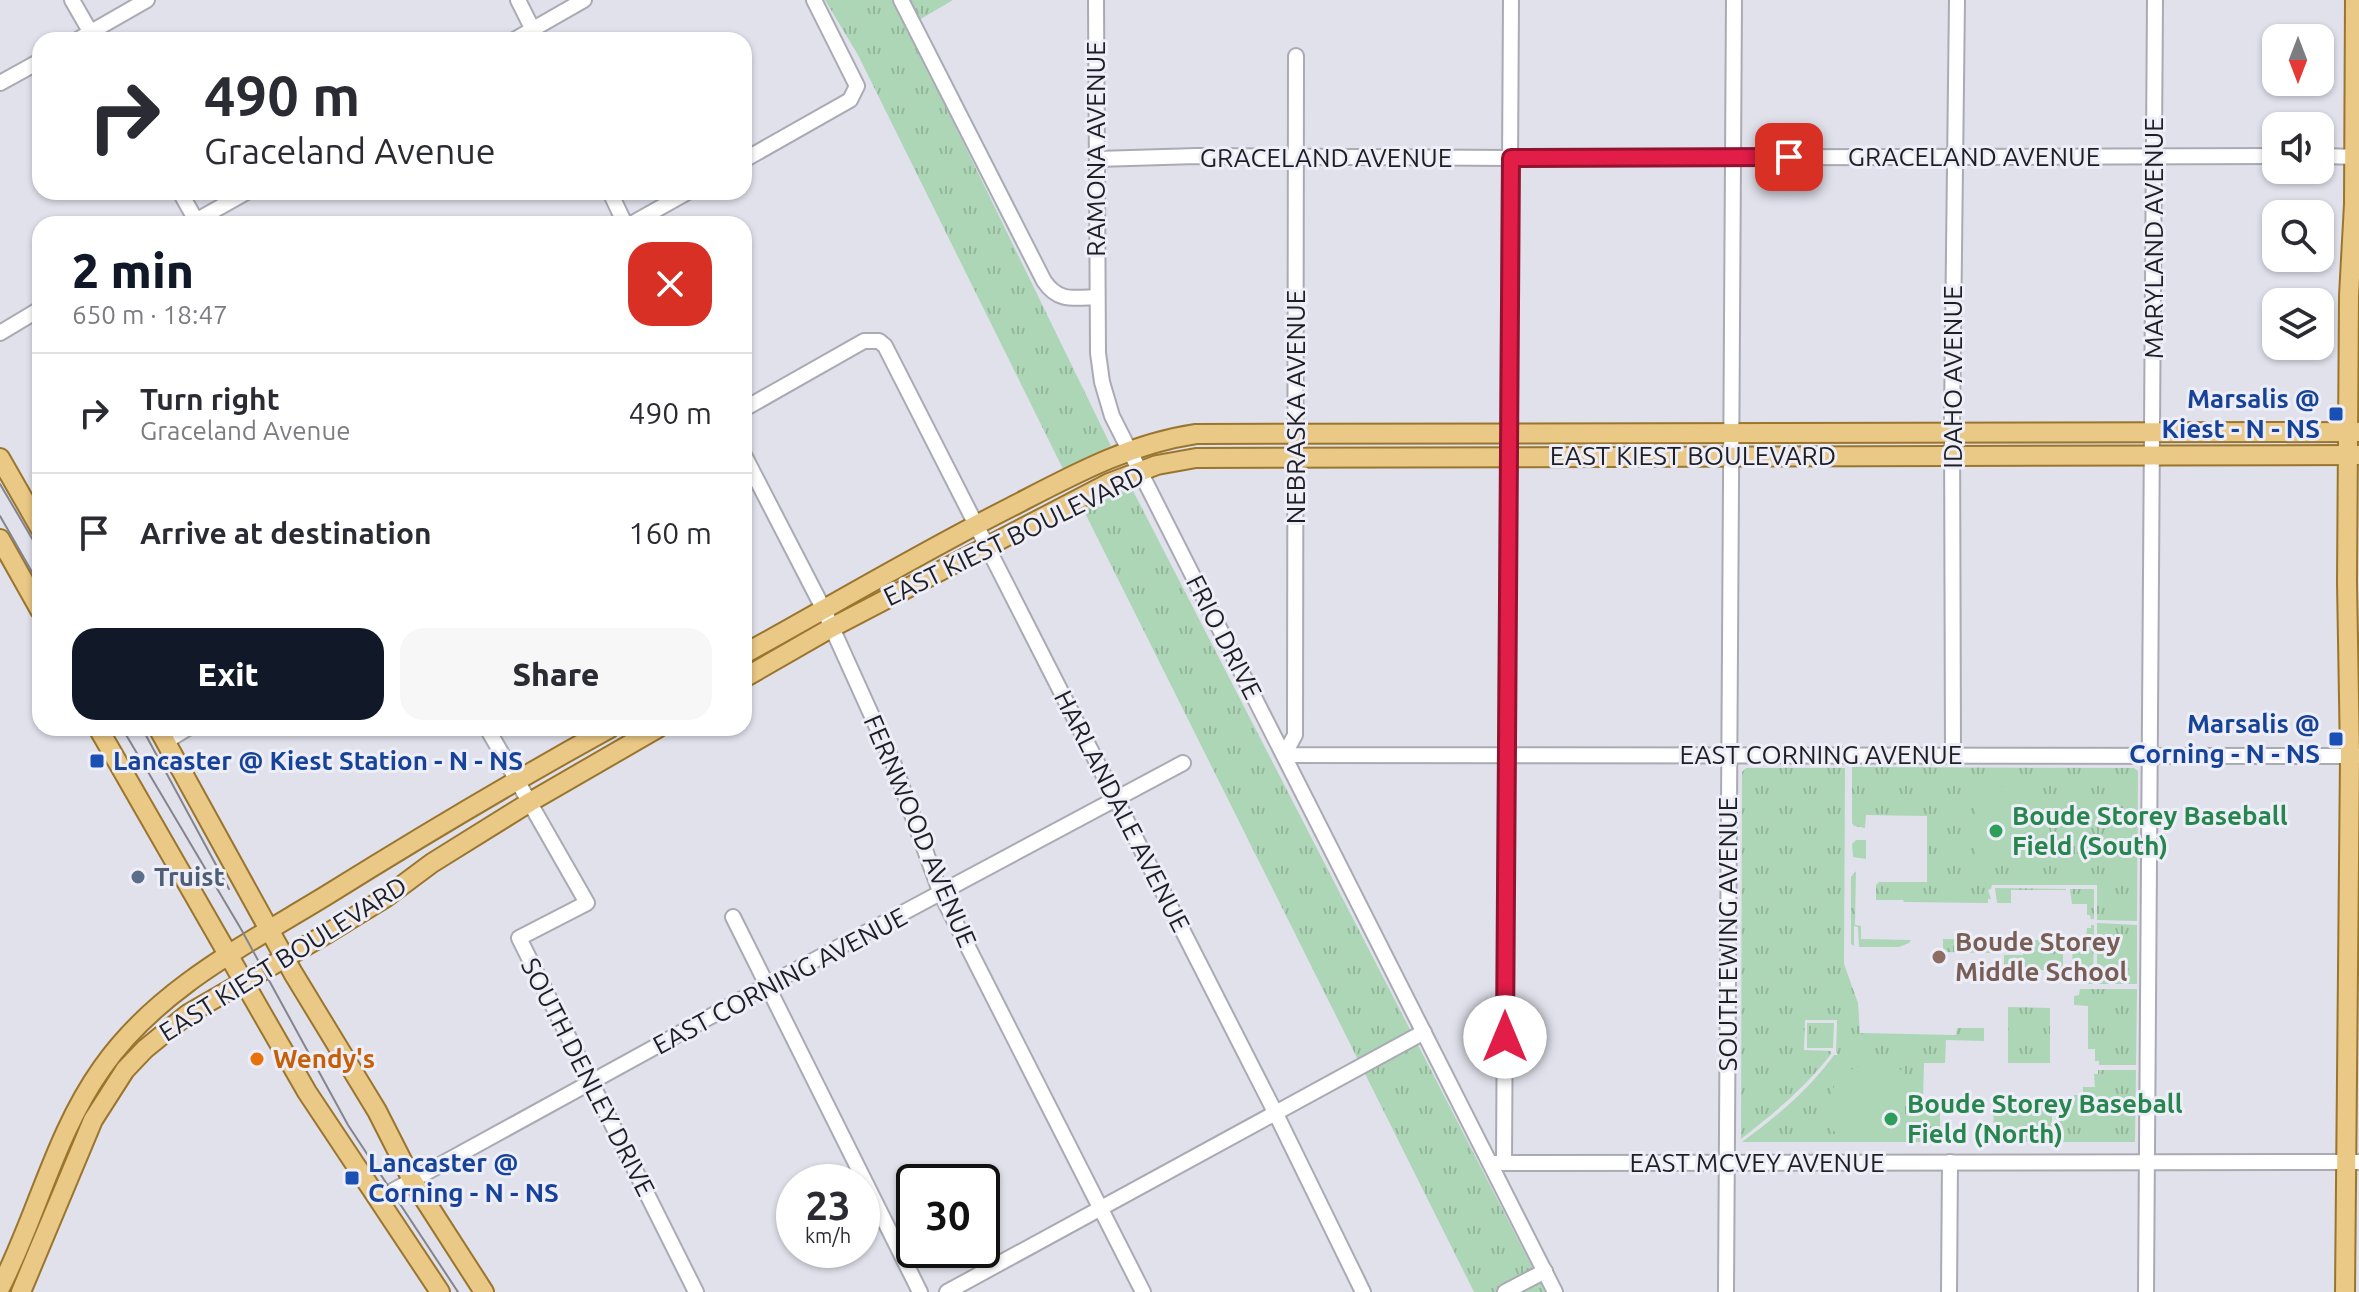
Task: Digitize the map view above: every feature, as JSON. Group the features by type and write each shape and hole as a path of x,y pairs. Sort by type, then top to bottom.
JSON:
{"main road":[{"path":"2345,1292 2353,1162 2354,432 2349,296 2357,157 2355,0"},
{"name":"EAST KIEST BOULEVARD","path":"752,650 977,524 1091,466 1129,450 1196,434 2354,432"},
{"name":"EAST KIEST BOULEVARD","path":"752,673 831,628 1109,483 1140,471 1196,458 2354,455"},
{"path":"0,458 32,514"},
{"path":"0,539 32,596"},
{"path":"103,736 307,1092 440,1292"},
{"path":"162,736 285,958 377,1111 412,1180 484,1292"},
{"name":"EAST KIEST BOULEVARD","path":"0,1288 16,1256 70,1120 86,1091 119,1045 154,1009 179,989 270,930 416,840 596,736"},
{"name":"EAST KIEST BOULEVARD","path":"21,1292 93,1120 125,1070 167,1029 385,898 432,863 530,802 644,736"}],"street":[{"path":"72,0 91,32"},
{"path":"99,32 147,0"},
{"path":"518,0 535,32"},
{"path":"539,32 584,0"},
{"path":"752,155 850,100 857,86 814,0"},
{"name":"RAMONA AVENUE","path":"1096,0 1096,297"},
{"path":"1497,1162 1507,756 1511,0"},
{"name":"SOUTH EWING AVENUE","path":"1726,1292 1734,0"},
{"name":"IDAHO AVENUE","path":"1953,755 1952,432 1957,0"},
{"name":"MARYLAND AVENUE","path":"2146,1292 2155,0"},
{"path":"903,4 1051,292 1059,296 1096,297"},
{"name":"NEBRASKA AVENUE","path":"1284,755 1295,735 1296,56"},
{"path":"0,83 32,65"},
{"name":"GRACELAND AVENUE","path":"1097,159 1197,156 2262,156"},
{"path":"2334,156 2357,157"},
{"path":"207,216 234,200"},
{"path":"645,216 674,200"},
{"name":"FRIO DRIVE","path":"1096,297 1098,353 1112,416 1424,1032 1497,1162 1555,1292"},
{"path":"0,333 32,314"},
{"name":"HARLANDALE AVENUE","path":"752,404 864,341 879,341 885,346 1276,1114 1363,1292"},
{"name":"FERNWOOD AVENUE","path":"752,470 824,610 894,765 941,894 1143,1292"},
{"name":"SOUTH DENLEY DRIVE","path":"492,736 587,903 519,938 696,1292"},
{"name":"EAST CORNING AVENUE","path":"1284,755 2354,756"},
{"name":"EAST CORNING AVENUE","path":"378,1199 766,986 1183,763"},
{"path":"733,917 920,1292"},
{"path":"947,1292 1424,1032"},
{"name":"EAST MCVEY AVENUE","path":"1497,1162 2353,1162"},
{"path":"1949,1292 1950,1162"},
{"path":"1505,1292 1545,1271"}],"green space":[{"path":"825,0 953,0 907,27 1111,446 1064,471 858,55"},
{"path":"1129,483 1545,1292 1474,1292 1082,507"},
{"path":"1852,767 2134,768 2138,771 2137,921 2097,920 2097,885 1992,885 1988,890 1991,899 1988,903 1876,900 1876,885 1879,882 1927,882 1927,816 1866,815 1865,828 1854,826"},
{"path":"1746,768 1845,768 1844,964 1858,1003 1860,1033 1956,1035 1957,1028 1984,1028 1984,1041 1946,1040 1945,1063 1924,1063 1923,1098 1940,1099 1940,1138 1944,1142 1742,1142 1791,1102 1834,1055 1838,1055 1837,1020 1805,1020 1804,1050 1831,1051 1831,1054 1800,1089 1741,1139 1742,772"},
{"path":"1981,786 2021,789 2035,798 2051,835 2040,858 1981,859 1974,851 1976,793"},
{"path":"1856,840 1866,840 1866,859 1853,857 1852,844"},
{"path":"1856,871 1855,925 1861,926 1861,939 1911,940 1909,943 1899,947 1859,947 1858,927 1854,926 1854,946 1851,944 1851,877"},
{"path":"1995,888 2066,890 2011,890 2011,903 1997,903"},
{"path":"2070,889 2094,889 2094,919 2087,915 2087,904 2072,904"},
{"path":"2097,923 2137,925 2137,984 2097,984"},
{"path":"2094,925 2093,984 2084,984 2084,979 2074,975 2076,969 2072,967 2073,940 2086,939 2087,928"},
{"path":"1943,939 1993,940 1993,953 1943,952"},
{"path":"2023,940 2063,940 2063,970 2004,967 2004,955 2023,955"},
{"path":"2080,989 2137,989 2136,1065 2099,1065 2099,1061 2095,1061 2095,1049 2088,1049 2088,1006 2074,1005 2074,996 2079,995"},
{"path":"2008,1007 2050,1008 2050,1063 2008,1063"},
{"path":"1807,1023 1834,1023 1833,1048 1807,1048"},
{"path":"1882,1060 1905,1072 1904,1130 1897,1137 1838,1136 1833,1130 1831,1093 1837,1081 1855,1067"},
{"path":"2098,1070 2136,1070 2135,1142 2055,1142 2056,1105 2074,1105 2074,1095 2083,1095 2083,1087 2095,1087 2094,1074 2098,1074"},
{"path":"1994,1100 2034,1101 2035,1105 2052,1105 2052,1142 1993,1141"}],"tram line":[{"path":"0,484 32,538"},
{"path":"0,516 32,572"},
{"path":"127,736 241,929 348,1125 458,1292"},
{"path":"146,736 229,889"}],"place":[{"name":"Marsalis @ Kiest - N - NS","path":"2336,414"},
{"name":"Marsalis @ Corning - N - NS","path":"2336,739"},
{"name":"Lancaster @ Kiest Station - N - NS","path":"97,761"},
{"name":"Boude Storey Baseball Field (South)","path":"1996,831"},
{"name":"Truist","path":"138,877"},
{"name":"Boude Storey Middle School","path":"1939,957"},
{"name":"Wendy's","path":"257,1059"},
{"name":"Boude Storey Baseball Field (North)","path":"1891,1119"},
{"name":"Lancaster @ Corning - N - NS","path":"352,1178"}],"route":[{"path":"1505,1037 1511,158 1789,157"}]}
